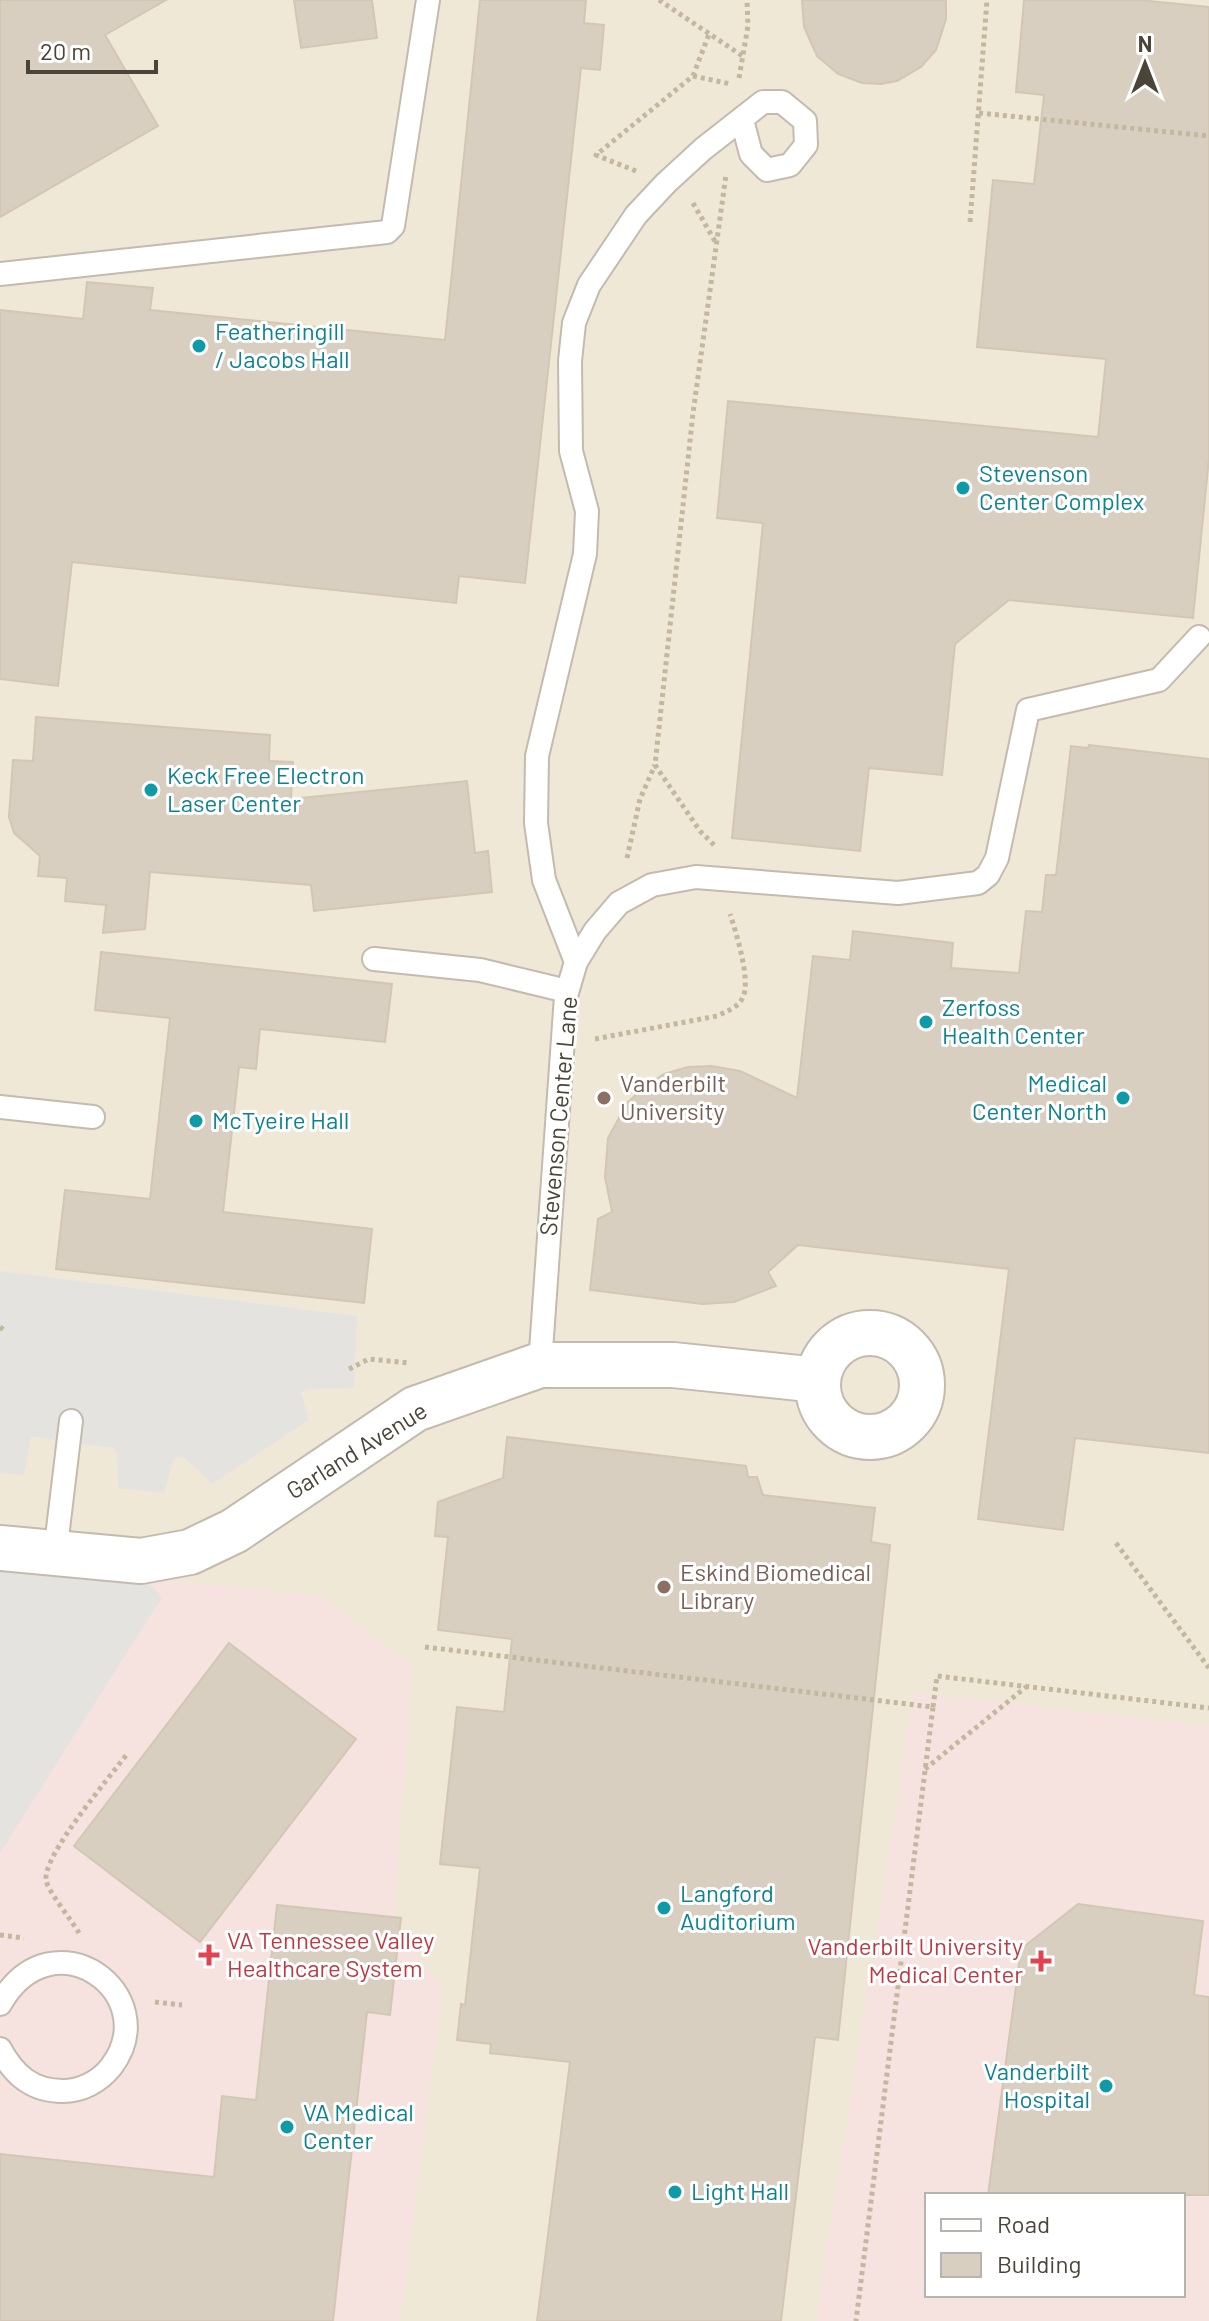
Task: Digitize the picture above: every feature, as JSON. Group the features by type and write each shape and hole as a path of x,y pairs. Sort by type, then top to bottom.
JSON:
{"street":[{"name":"Garland Avenue","path":"0,1548 141,1561 190,1552 234,1531 415,1409 540,1365 673,1365 818,1380"}],"lane":[{"path":"0,274 387,232 393,226 428,0"},
{"path":"576,962 544,880 536,823 537,756 585,554 587,511 571,451 570,361 574,323 589,285 636,215 666,183 737,123"},
{"name":"Stevenson Center Lane","path":"540,1365 567,991 576,962 595,931 619,903 652,885 696,877 898,893 978,883 988,875 997,858 1028,710 1159,680 1199,637"},
{"path":"374,959 480,970 567,991"},
{"path":"0,1107 93,1117"},
{"path":"55,1554 71,1421"},
{"path":"0,2049 10,2067 25,2081 45,2090 66,2091 87,2086 105,2074 118,2058 125,2037 125,2016 118,1996 105,1979 87,1968 67,1962 45,1965 26,1973 3,1990"}],"path":[{"path":"659,0 744,57"},
{"path":"693,76 738,85 748,26 747,0"},
{"path":"970,222 987,0"},
{"path":"979,113 1209,136"},
{"path":"627,858 640,799 655,765 693,413 737,123"},
{"path":"655,765 700,831 715,846"},
{"path":"594,1039 717,1016 733,1008 744,996 744,981 738,937 730,912"},
{"path":"349,1369 369,1359 422,1365"},
{"path":"1116,1543 1209,1668"},
{"path":"425,1647 933,1707"},
{"path":"856,2321 937,1676 1209,1708"},
{"path":"925,1769 1026,1686"},
{"path":"84,1940 50,1890 46,1882 47,1868 56,1849 127,1754"}],"shaded area":[{"name":"Vanderbilt University","path":"0,0 1209,0 1209,2321 0,2321"},
{"path":"0,1271 357,1316 354,1388 301,1392 309,1420 212,1484 184,1457 178,1457 173,1462 164,1493 118,1488 114,1448 35,1437 31,1437 24,1475 0,1473"},
{"name":"VA Tennessee Valley Healthcare System","path":"0,1564 322,1596 412,1668 393,1921 442,1989 400,2321 0,2321"},
{"path":"0,1564 144,1578 162,1597 0,1853"},
{"name":"Vanderbilt University Medical Center","path":"914,1693 1209,1726 1209,2321 816,2321"}],"building":[{"path":"0,0 166,0 105,35 158,126 0,217"},
{"path":"294,0 372,0 377,38 301,48"},
{"name":"Featheringill / Jacobs Hall","path":"480,0 586,0 584,23 604,25 600,70 581,68 525,583 459,576 456,603 72,562 58,686 0,679 0,310 83,319 87,282 153,288 150,310 445,340"},
{"path":"802,0 946,0 946,19 936,50 921,67 897,81 862,83 838,74 817,56 804,27"},
{"name":"Stevenson Center Complex","path":"1024,0 1139,0 1209,7 1209,458 1193,618 1009,600 955,644 942,775 869,768 860,851 732,838 763,523 717,518 728,401 1098,437 1106,359 977,347 993,180 1034,184 1044,95 1016,92"},
{"name":"Keck Free Electron Laser Center","path":"36,717 270,735 269,761 293,762 291,799 467,781 475,853 488,851 492,892 314,911 311,885 150,872 145,929 103,933 106,905 65,901 67,878 38,876 40,856 14,833 9,817 13,760 33,761"},
{"name":"Medical Center North","path":"1089,745 1209,759 1209,1453 1075,1438 1063,1530 978,1519 1009,1269 798,1245 768,1272 776,1286 734,1302 702,1304 590,1290 598,1219 612,1212 605,1177 608,1138 627,1103 664,1074 688,1067 712,1066 740,1071 797,1098 813,956 850,960 853,931 953,943 951,968 1019,973 1026,911 1042,912 1046,875 1056,875 1071,746 1088,748"},
{"name":"McTyeire Hall","path":"101,952 392,984 385,1042 260,1029 256,1069 239,1067 223,1212 372,1229 364,1303 56,1269 65,1190 150,1199 170,1018 95,1010"},
{"path":"507,1437 746,1466 748,1477 757,1477 763,1495 875,1508 871,1542 890,1545 838,2040 815,2037 781,2321 537,2321 570,2062 490,2053 491,2044 457,2040 461,2004 465,2005 480,1868 440,1864 457,1707 504,1712 512,1639 438,1630 448,1537 435,1536 438,1502 503,1478"},
{"path":"229,1643 356,1739 200,1942 74,1846"},
{"name":"Vanderbilt Hospital","path":"1078,1904 1203,1921 1194,1995 1209,1997 1209,2195 988,2193 1021,1949"},
{"name":"VA Medical Center","path":"277,1905 401,1918 390,2015 367,2012 333,2321 0,2321 0,2154 214,2177 222,2096 256,2100"}],"place":[{"name":"Featheringill / Jacobs Hall","path":"199,346"},
{"name":"Stevenson Center Complex","path":"963,488"},
{"name":"Keck Free Electron Laser Center","path":"151,790"},
{"name":"Zerfoss Health Center","path":"926,1022"},
{"name":"Vanderbilt University","path":"604,1098"},
{"name":"Medical Center North","path":"1123,1098"},
{"name":"McTyeire Hall","path":"196,1121"},
{"name":"Eskind Biomedical Library","path":"664,1587"},
{"name":"Langford Auditorium","path":"664,1908"},
{"name":"VA Tennessee Valley Healthcare System","path":"209,1955"},
{"name":"Vanderbilt University Medical Center","path":"1041,1961"},
{"name":"Vanderbilt Hospital","path":"1106,2086"},
{"name":"VA Medical Center","path":"287,2127"},
{"name":"Light Hall","path":"675,2192"}]}
